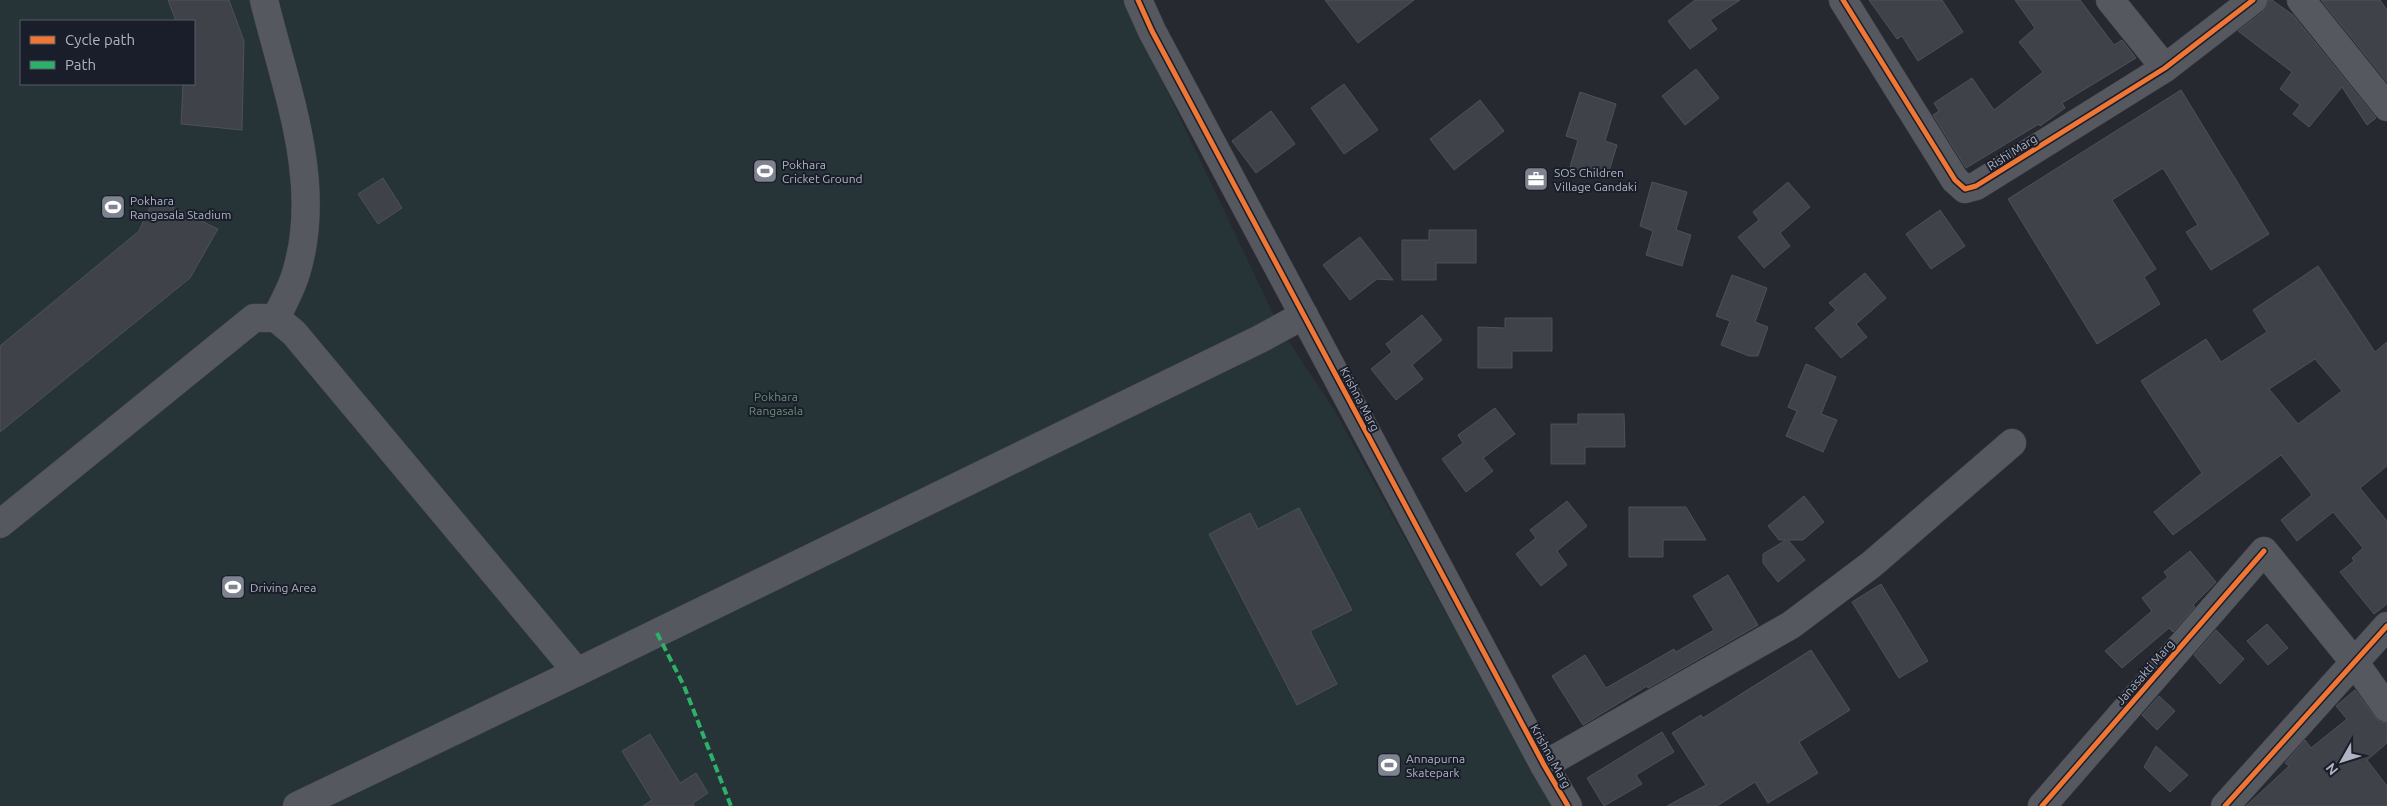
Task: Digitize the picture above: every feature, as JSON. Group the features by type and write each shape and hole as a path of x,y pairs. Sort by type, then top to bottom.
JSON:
{"street":[{"path":"264,0 304,158 306,225 296,273 276,318"},
{"name":"Krishna Marg","path":"1138,0 1157,40 1544,765 1568,806"},
{"name":"Rishi Marg","path":"1843,0 1955,180 1965,189 1976,186 2165,68 2253,0"},
{"path":"2110,0 2165,68"},
{"path":"2300,0 2387,107"},
{"path":"297,806 577,672 1260,339 1304,315"},
{"path":"0,524 254,318 276,318 294,333 577,672"},
{"path":"1544,765 1791,624 1872,564 2012,443"},
{"name":"Janasakti Marg","path":"2042,806 2264,551 2355,663"},
{"path":"2225,806 2387,626"},
{"path":"2355,663 2387,708"}],"green space":[{"name":"Pokhara Rangasala","path":"0,0 1124,0 1280,328 1335,411 1552,806 0,806"}],"building":[{"path":"168,0 229,0 244,41 242,130 181,124 183,85 195,85 195,20 176,20"},
{"path":"1325,0 1414,0 1358,43"},
{"path":"1695,0 1740,0 1710,20 1717,29 1690,49 1668,21"},
{"path":"1869,0 1942,0 1963,32 1918,61 1902,36 1897,39"},
{"path":"2015,0 2080,0 2114,45 2122,40 2136,58 2062,103 2065,108 2040,126 2039,124 1966,168 1933,115 1939,111 1934,103 1972,78 1994,110 2043,72 2019,42 2035,28"},
{"path":"2268,0 2272,0 2293,15 2376,118 2367,125 2342,87 2309,127 2293,114 2300,105 2280,89 2292,72 2238,31 2263,12"},
{"path":"2321,0 2380,0 2387,10 2387,82"},
{"path":"1696,69 1719,98 1685,125 1662,96"},
{"path":"1344,84 1378,130 1344,154 1311,108"},
{"path":"2181,90 2269,234 2211,270 2186,232 2198,225 2163,168 2112,200 2156,269 2144,277 2160,304 2097,344 2008,199"},
{"path":"1580,92 1616,104 1605,141 1617,145 1607,178 1570,167 1578,140 1566,136"},
{"path":"1480,100 1504,131 1454,170 1430,139"},
{"path":"1271,111 1295,144 1256,173 1232,141"},
{"path":"383,178 402,208 378,224 358,194"},
{"path":"1652,182 1687,192 1676,230 1691,235 1682,266 1646,255 1653,231 1640,226"},
{"path":"1788,182 1810,207 1780,233 1790,246 1764,268 1738,237 1759,220 1753,212"},
{"path":"154,198 218,229 190,278 0,432 0,346 139,231"},
{"path":"1940,210 1965,246 1931,269 1906,234"},
{"path":"1429,230 1476,230 1476,263 1436,263 1436,280 1402,280 1402,240 1429,240"},
{"path":"1360,237 1393,280 1377,279 1350,300 1323,265"},
{"path":"2318,266 2375,352 2387,342 2387,466 2360,488 2387,521 2387,604 2374,614 2340,572 2354,561 2352,558 2363,548 2333,512 2297,541 2281,520 2312,495 2281,455 2173,535 2154,512 2202,473 2141,381 2206,339 2221,362 2267,332 2253,310","holes":["2315,359 2342,391 2298,424 2269,389"]},
{"path":"1865,273 1886,298 1856,324 1867,337 1841,358 1815,328 1836,310 1829,303"},
{"path":"1732,275 1767,288 1755,322 1768,327 1758,356 1749,356 1721,345 1730,321 1716,316"},
{"path":"1422,315 1442,340 1412,365 1423,379 1396,400 1371,369 1392,352 1386,344"},
{"path":"1505,318 1552,318 1552,351 1512,351 1512,368 1478,368 1478,327 1505,328"},
{"path":"1806,364 1836,377 1821,414 1837,420 1823,452 1786,436 1797,411 1788,407"},
{"path":"1495,408 1515,434 1483,458 1493,471 1466,492 1442,459 1463,443 1458,435"},
{"path":"1578,414 1624,414 1625,447 1585,447 1585,464 1551,464 1551,424 1578,424"},
{"path":"1804,496 1824,522 1803,540 1788,540 1805,560 1778,582 1763,563 1763,554 1786,540 1779,540 1768,526"},
{"path":"1567,501 1587,526 1557,551 1567,565 1541,586 1516,554 1536,538 1530,530"},
{"path":"1629,507 1686,507 1706,540 1663,540 1663,557 1629,557"},
{"path":"1299,508 1352,610 1310,631 1337,684 1297,705 1209,534 1250,513 1258,529"},
{"path":"2190,551 2216,582 2193,605 2195,607 2173,632 2169,628 2122,668 2105,651 2152,611 2142,598 2168,577 2164,572"},
{"path":"1728,575 1758,625 1648,688 1647,686 1583,725 1552,676 1585,655 1606,688 1674,649 1676,652 1714,630 1693,596"},
{"path":"1881,584 1928,661 1899,678 1852,602"},
{"path":"2267,624 2288,648 2268,665 2247,641"},
{"path":"2216,630 2244,659 2220,684 2194,655"},
{"path":"1811,650 1850,710 1799,742 1818,773 1768,803 1755,782 1717,806 1667,806 1706,785 1672,733 1701,715 1703,718"},
{"path":"2355,690 2375,717 2380,722 2387,723 2387,743 2367,760 2387,786 2387,806 2246,806 2289,766 2285,763 2305,740 2311,748 2347,719 2336,706"},
{"path":"2159,696 2175,711 2157,730 2142,715"},
{"path":"1662,732 1674,752 1636,775 1642,784 1604,806 1587,778"},
{"path":"650,734 680,783 696,773 708,793 693,803 694,806 643,806 652,800 622,751"},
{"path":"2156,746 2188,775 2170,792 2144,767"}],"marked path":[{"path":"657,633 684,686 731,806"}],"cycle path":[{"path":"1138,0 1152,31 1544,765 1568,806"},
{"path":"1843,0 1955,180 1965,189 1976,186 2165,68 2253,0"},
{"path":"2042,806 2264,551"},
{"path":"2225,806 2387,626"}],"place":[{"name":"Pokhara Cricket Ground","path":"765,171"},
{"name":"SOS Children Village Gandaki","path":"1536,179"},
{"name":"Pokhara Rangasala Stadium","path":"113,207"},
{"name":"Driving Area","path":"233,587"},
{"name":"Annapurna Skatepark","path":"1389,765"}]}
